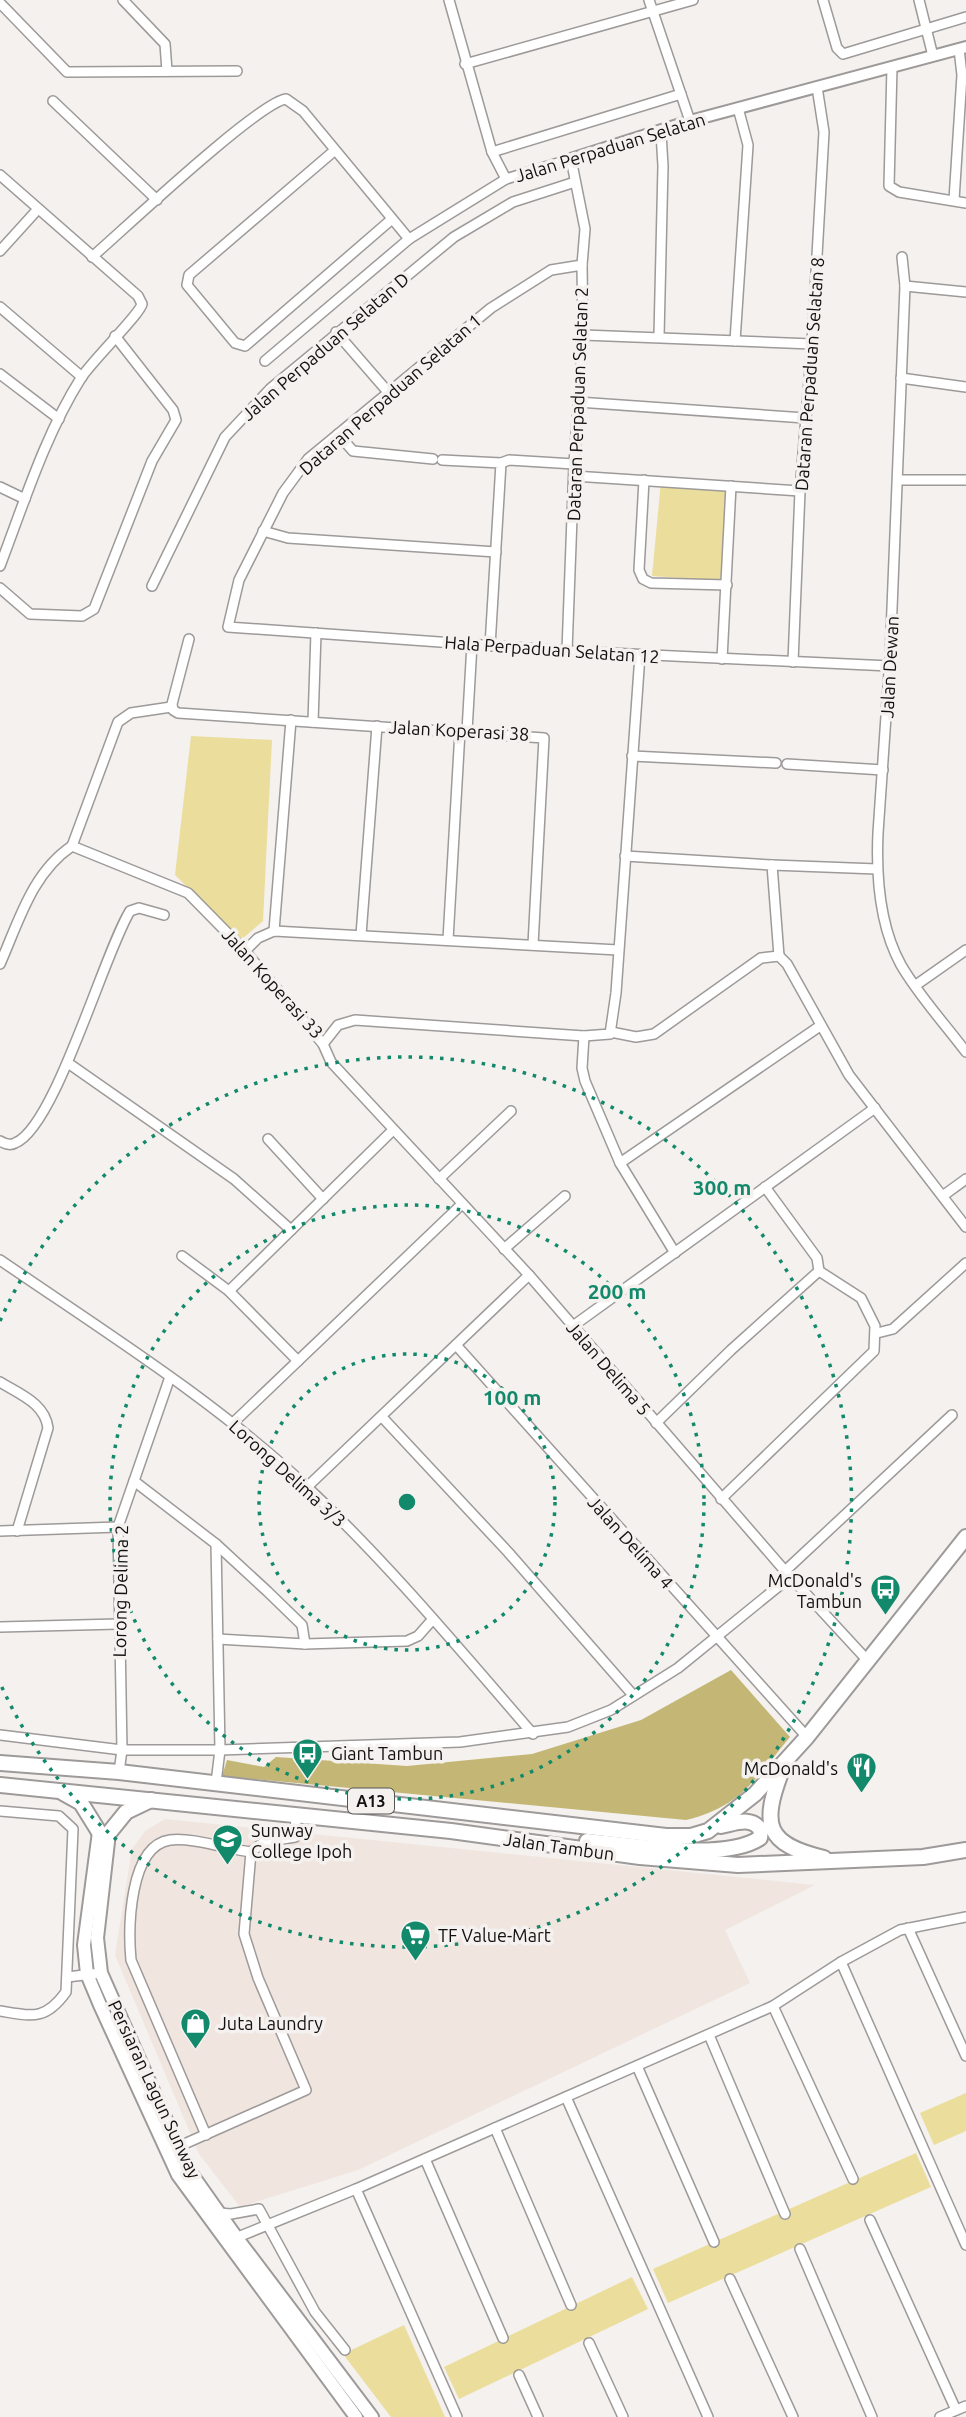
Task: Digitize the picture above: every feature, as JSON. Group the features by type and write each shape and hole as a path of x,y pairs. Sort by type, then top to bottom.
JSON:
{"main road":[{"path":"717,1827 783,1766 966,1537"},
{"name":"Jalan Tambun","path":"0,1763 119,1772 636,1833 691,1836 747,1821 757,1824 761,1830 760,1838 734,1849 711,1851 575,1840 534,1843"},
{"path":"783,1766 769,1807 774,1830 789,1847 835,1861"},
{"path":"0,1785 55,1789 81,1803 104,1833 126,1812 152,1799"},
{"name":"Jalan Tambun","path":"55,1789 296,1814 640,1857 738,1865 923,1857 966,1850"},
{"name":"Persiaran Lagun Sunway","path":"104,1833 97,1938 101,1973 188,2169 219,2213 231,2241 372,2417"},
{"name":"Persiaran Lagun Sunway","path":"104,1833 84,1945 87,1974 165,2152 356,2417"}],"street":[{"path":"122,0 165,44 167,71"},
{"path":"449,0 492,152 506,179"},
{"path":"649,0 690,121"},
{"path":"465,64 693,0"},
{"path":"823,0 836,48 843,54 966,17"},
{"path":"919,0 933,56"},
{"path":"0,3 67,72 237,71"},
{"path":"954,201 963,48"},
{"name":"Jalan Perpaduan Selatan","path":"265,360 409,239 506,179 661,133 690,121 963,48"},
{"path":"892,67 888,183 892,190 899,192 966,203"},
{"name":"Dataran Perpaduan Selatan 8","path":"793,662 800,491 813,344 824,132 817,87"},
{"path":"492,152 681,94"},
{"path":"92,257 234,133 281,100 297,104 409,239"},
{"path":"53,101 157,200"},
{"path":"735,341 748,145 738,108"},
{"path":"659,335 663,166 661,133"},
{"path":"334,150 189,275 187,285 240,346 249,342 392,219"},
{"name":"Dataran Perpaduan Selatan 2","path":"567,651 574,464 583,335 582,265 585,218 571,159"},
{"path":"0,176 138,296 142,304 139,313 115,336 82,377 59,419 0,566"},
{"name":"Jalan Perpaduan Selatan D","path":"152,586 225,437 270,389 336,332 474,224 513,202 575,182"},
{"path":"0,251 38,209"},
{"name":"Jalan Dewan","path":"902,257 905,286 898,480 877,869 881,908 901,965 966,1052"},
{"name":"Dataran Perpaduan Selatan 1","path":"229,612 239,580 295,475 338,434 491,308 551,270 582,265"},
{"path":"905,286 966,292"},
{"path":"0,307 82,377"},
{"path":"336,332 388,392"},
{"path":"583,335 659,335 813,344"},
{"path":"0,589 30,614 82,616 92,612 152,461 176,420 173,410 115,336"},
{"path":"0,374 59,419"},
{"path":"901,378 966,387"},
{"path":"578,402 806,418"},
{"path":"338,434 353,451 501,463 509,460 574,464"},
{"path":"490,646 501,463"},
{"path":"574,476 800,491"},
{"path":"644,480 639,570 643,579 651,583 727,585"},
{"path":"898,480 966,480"},
{"path":"722,659 731,486"},
{"path":"0,487 25,499"},
{"path":"263,531 288,538 496,552"},
{"name":"Hala Perpaduan Selatan 12","path":"229,612 228,627 567,651 890,666"},
{"path":"313,722 316,633"},
{"path":"0,964 41,874 54,859 72,846 118,722 131,713 172,707 189,639"},
{"path":"448,940 472,645"},
{"path":"611,1032 639,655"},
{"name":"Jalan Koperasi 38","path":"172,707 175,712 183,713 539,735 546,740 533,945"},
{"path":"274,931 291,720"},
{"path":"361,935 377,726"},
{"path":"632,756 776,763"},
{"path":"787,764 883,770"},
{"name":"Jalan Koperasi 33","path":"72,846 188,893 245,951 324,1044 338,1025 360,1020 584,1036 604,1036 611,1032 636,1037 654,1034 761,958 779,956"},
{"path":"625,856 877,869"},
{"path":"772,865 779,956 787,964 849,1075 966,1227"},
{"path":"0,1141 13,1144 28,1133 68,1063 130,911 139,908 164,915"},
{"path":"245,951 258,938 274,931 618,950"},
{"path":"916,985 966,950"},
{"path":"620,1163 820,1026"},
{"path":"584,1036 582,1069 585,1082 640,1202 675,1253"},
{"name":"Jalan Delima 5","path":"324,1044 331,1062 528,1275 787,1574 868,1661"},
{"path":"68,1063 234,1179 291,1230"},
{"path":"573,1326 875,1108"},
{"path":"439,1179 511,1111"},
{"path":"229,1291 393,1130"},
{"path":"268,1139 323,1199"},
{"path":"944,1195 966,1179"},
{"path":"722,1499 870,1357 874,1351 877,1333 861,1298 819,1271 817,1258 765,1187"},
{"path":"504,1249 565,1196"},
{"path":"233,1423 462,1204"},
{"path":"182,1256 229,1291 299,1362"},
{"name":"Lorong Delima 3/3","path":"0,1260 233,1423 307,1487 363,1541 533,1734"},
{"path":"877,1333 893,1329 966,1263"},
{"path":"656,1423 731,1350 819,1271"},
{"path":"307,1487 528,1275"},
{"name":"Jalan Delima 4","path":"456,1345 717,1639 809,1735"},
{"name":"Lorong Delima 2","path":"119,1772 122,1750 118,1527 170,1377"},
{"path":"0,1382 33,1402 47,1420 48,1428 17,1531"},
{"path":"0,1735 122,1750 220,1750 460,1742 533,1734 595,1719 678,1668 717,1639 952,1415"},
{"path":"382,1417 508,1552 633,1695"},
{"path":"134,1481 216,1544 302,1625 304,1644"},
{"path":"0,1531 118,1527"},
{"path":"216,1544 220,1750 216,1783"},
{"path":"218,1639 304,1644 407,1642 418,1636 433,1619"},
{"path":"0,1627 118,1624"},
{"path":"0,1811 59,1816 73,1829 66,1992 54,2009 35,2016 0,2011"},
{"path":"206,2135 131,1960 130,1944 138,1869 145,1854 156,1844 170,1840 251,1852 264,1842 295,1837 296,1814"},
{"path":"165,2152 306,2090 258,1978 244,1934 251,1852"},
{"path":"231,2241 773,2006 841,1962 908,1928 966,1917"},
{"path":"908,1928 966,2056"},
{"path":"841,1962 966,2245"},
{"path":"67,1977 101,1973"},
{"path":"773,2006 853,2179"},
{"path":"709,2035 785,2214"},
{"path":"637,2066 714,2242"},
{"path":"566,2097 708,2417"},
{"path":"495,2128 571,2305"},
{"path":"425,2159 503,2338"},
{"path":"356,2189 457,2417"},
{"path":"219,2213 231,2214 257,2207 270,2223 315,2312 345,2350"},
{"path":"870,2220 956,2410"},
{"path":"800,2249 872,2417"},
{"path":"730,2279 793,2417"},
{"path":"589,2343 623,2417"},
{"path":"519,2375 538,2417"},
{"path":"940,2417 966,2406"}],"shaded area":[{"path":"661,481 730,488 724,581 652,576"},
{"path":"191,736 272,740 263,921 241,940 175,875"},
{"path":"731,1670 790,1737 757,1778 734,1799 705,1814 686,1820 222,1776 227,1760 264,1767 276,1757 407,1766 532,1754 641,1720"},
{"path":"165,1819 815,1885 725,1930 750,1983 358,2170 240,2207 199,2154 115,1955 132,1849 145,1831"},
{"path":"966,2093 966,2131 934,2145 920,2113"},
{"path":"916,2153 931,2187 668,2303 653,2269"},
{"path":"632,2277 648,2309 459,2399 444,2367"},
{"path":"404,2325 445,2417 391,2417 343,2354"}],"place":[{"name":"McDonald's Tambun","path":"885,1617"},
{"name":"Giant Tambun","path":"308,1780"},
{"name":"McDonald's","path":"861,1795"},
{"name":"Sunway College Ipoh","path":"228,1867"},
{"name":"TF Value-Mart","path":"415,1962"},
{"name":"Juta Laundry","path":"195,2050"}]}
